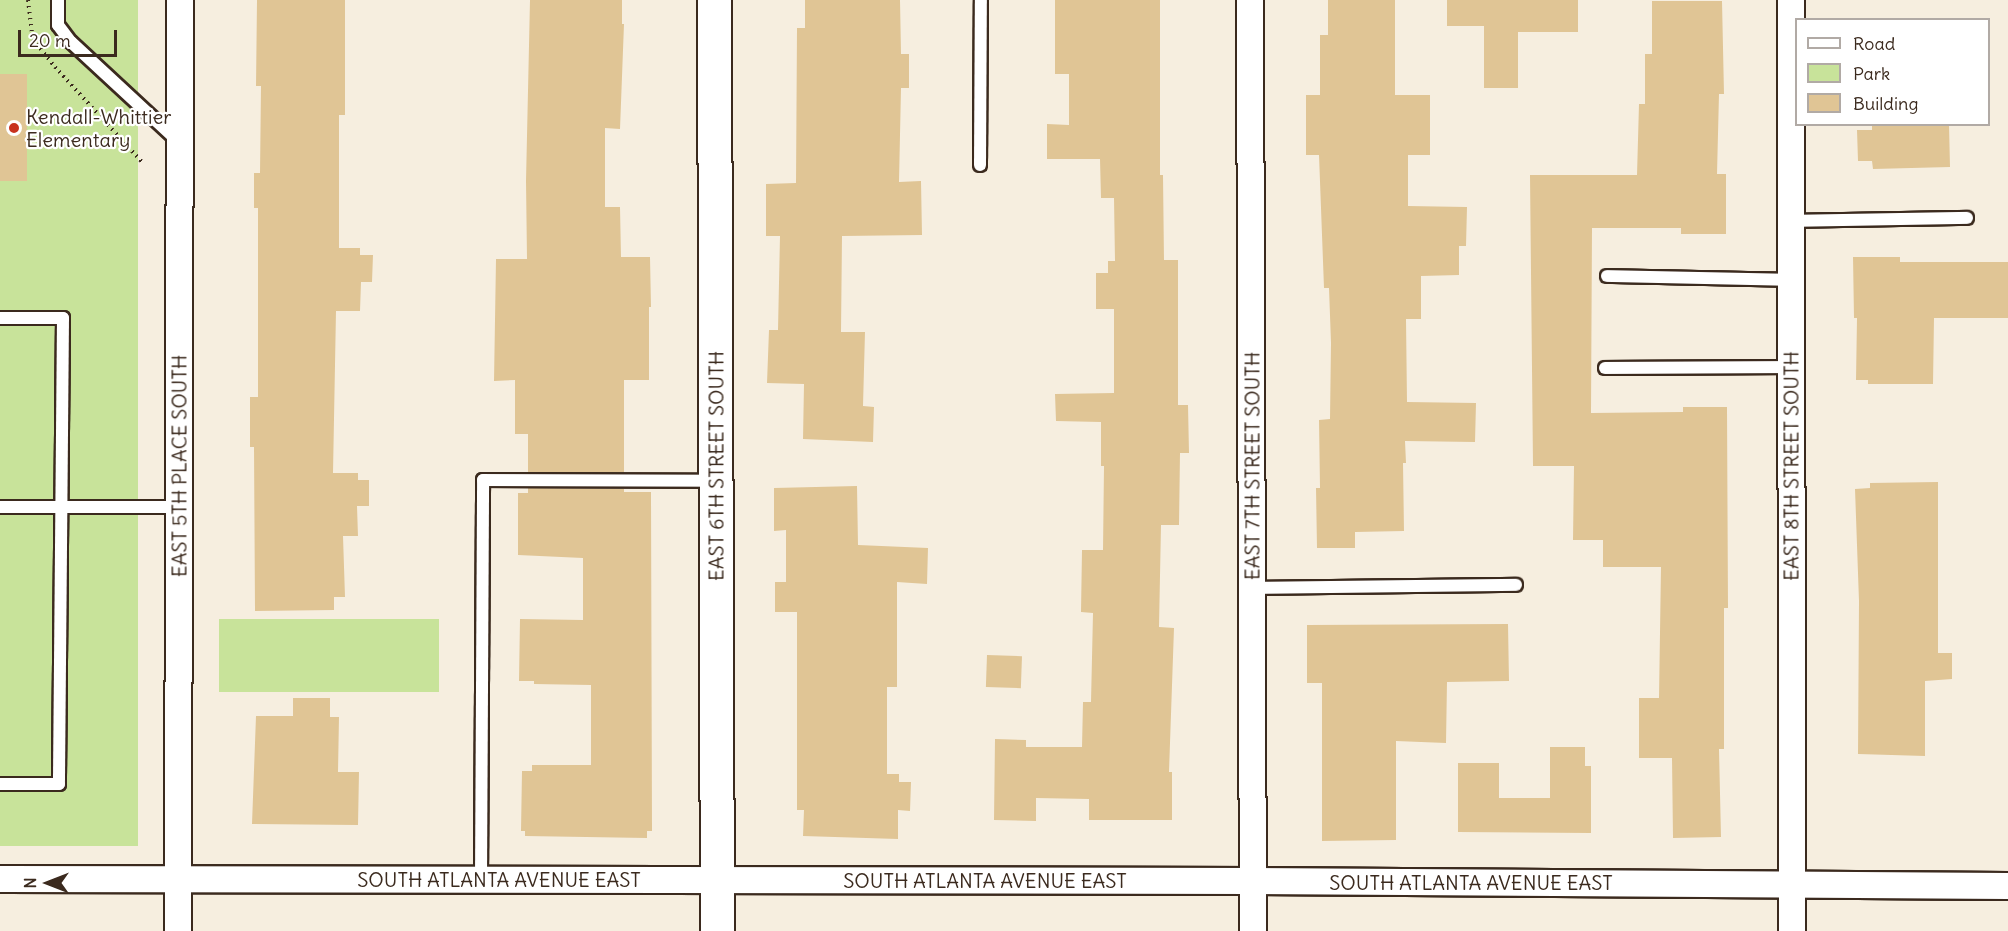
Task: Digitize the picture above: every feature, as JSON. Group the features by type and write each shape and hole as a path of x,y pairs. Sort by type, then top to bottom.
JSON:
{"street":[{"name":"EAST 5TH PLACE SOUTH","path":"178,931 180,0"},
{"name":"EAST 6TH STREET SOUTH","path":"714,0 717,931"},
{"name":"EAST 7TH STREET SOUTH","path":"1250,0 1253,931"},
{"name":"EAST 8TH STREET SOUTH","path":"1791,0 1792,931"},
{"name":"SOUTH ATLANTA AVENUE EAST","path":"0,879 717,879 2008,886"}],"lane":[{"path":"58,0 58,25 71,42 180,143"},
{"path":"980,165 981,0"},
{"path":"1791,221 1967,218"},
{"path":"1608,276 1791,280"},
{"path":"0,318 63,318 59,784 0,784"},
{"path":"1605,368 1791,367"},
{"path":"481,879 483,480 716,481"},
{"path":"0,507 179,507"},
{"path":"1252,588 1516,585"}],"path":[{"path":"28,0 33,39 55,67 143,163"}],"green space":[{"path":"0,0 138,0 138,846 0,846"},
{"path":"219,619 439,619 439,692 219,692"}],"building":[{"path":"257,0 345,0 345,115 339,115 339,248 360,248 360,255 373,255 372,282 361,282 360,311 336,311 333,473 358,473 358,480 369,480 369,506 357,506 358,536 343,536 345,597 334,597 334,610 255,611 254,447 250,447 250,397 258,397 258,208 254,208 254,173 260,173 261,86 256,86"},
{"path":"530,0 622,0 622,24 624,24 620,129 605,128 605,207 620,207 621,257 650,257 651,307 649,307 649,380 624,380 624,472 528,472 528,434 515,434 515,380 494,381 496,259 527,259 526,181"},
{"path":"805,0 900,0 901,54 909,54 909,88 901,88 899,182 921,181 922,235 842,236 841,332 865,332 863,406 874,407 873,442 803,439 804,384 767,383 769,330 778,330 780,236 766,236 766,184 796,183 797,28 805,28"},
{"path":"1055,0 1160,0 1160,175 1163,175 1164,260 1178,260 1178,405 1188,405 1189,453 1180,453 1179,525 1161,525 1159,627 1174,628 1169,772 1172,772 1172,820 1089,820 1089,799 1036,798 1036,821 994,820 995,739 1026,740 1026,747 1082,747 1083,702 1091,702 1093,613 1081,612 1082,550 1103,550 1104,466 1101,466 1101,422 1056,421 1055,394 1114,393 1114,309 1096,309 1096,273 1108,273 1108,261 1115,261 1114,198 1101,198 1100,159 1047,159 1047,124 1069,125 1069,74 1055,74"},
{"path":"1328,0 1395,0 1395,95 1430,95 1430,155 1408,155 1408,206 1467,207 1466,246 1459,246 1459,275 1421,276 1421,319 1406,319 1407,402 1476,403 1475,442 1405,441 1404,531 1355,532 1355,548 1317,548 1316,488 1320,488 1319,420 1330,419 1331,343 1329,288 1324,288 1319,155 1306,155 1306,95 1320,95 1320,35 1328,35"},
{"path":"1447,0 1578,0 1578,32 1518,32 1518,88 1484,88 1484,26 1447,26"},
{"path":"1652,1 1722,1 1724,94 1719,94 1717,174 1726,174 1726,234 1681,234 1681,228 1592,228 1591,413 1683,412 1683,407 1727,407 1728,608 1724,608 1724,749 1719,749 1721,837 1673,838 1672,758 1639,758 1639,698 1659,698 1661,567 1603,567 1603,540 1573,540 1574,466 1533,466 1530,175 1637,175 1639,104 1645,104 1645,54 1652,54"},
{"name":"Kendall-Whittier Elementary","path":"0,74 27,74 27,181 0,181"},
{"path":"1872,126 1949,126 1950,167 1873,169 1872,161 1858,161 1857,130 1872,130"},
{"path":"1853,257 1900,257 1900,262 2008,262 2008,318 1934,318 1933,384 1868,384 1868,380 1856,380 1857,318 1854,318"},
{"path":"1938,482 1938,653 1952,653 1952,679 1925,681 1925,756 1858,754 1859,601 1855,489 1870,488 1870,483"},
{"path":"857,486 858,545 928,548 927,584 897,582 897,687 887,687 887,774 899,774 899,782 911,782 910,811 898,810 898,839 803,836 804,810 797,810 797,612 775,612 775,582 786,582 786,530 774,531 774,488"},
{"path":"528,488 624,489 624,492 651,492 652,831 647,831 647,838 525,836 525,831 521,831 522,771 532,771 532,765 591,765 591,685 534,684 534,681 519,681 520,619 583,620 583,558 518,555 518,493 528,493"},
{"path":"1508,624 1509,681 1447,682 1446,743 1396,741 1396,840 1322,841 1322,683 1307,683 1307,625"},
{"path":"987,655 1022,656 1021,688 986,687"},
{"path":"293,698 330,698 330,717 339,717 338,772 359,772 358,825 252,824 256,716 293,716"},
{"path":"1550,747 1585,747 1585,766 1591,766 1591,833 1458,832 1458,763 1499,763 1499,798 1550,798"}],"place":[{"name":"Kendall-Whittier Elementary","path":"14,128"}]}
